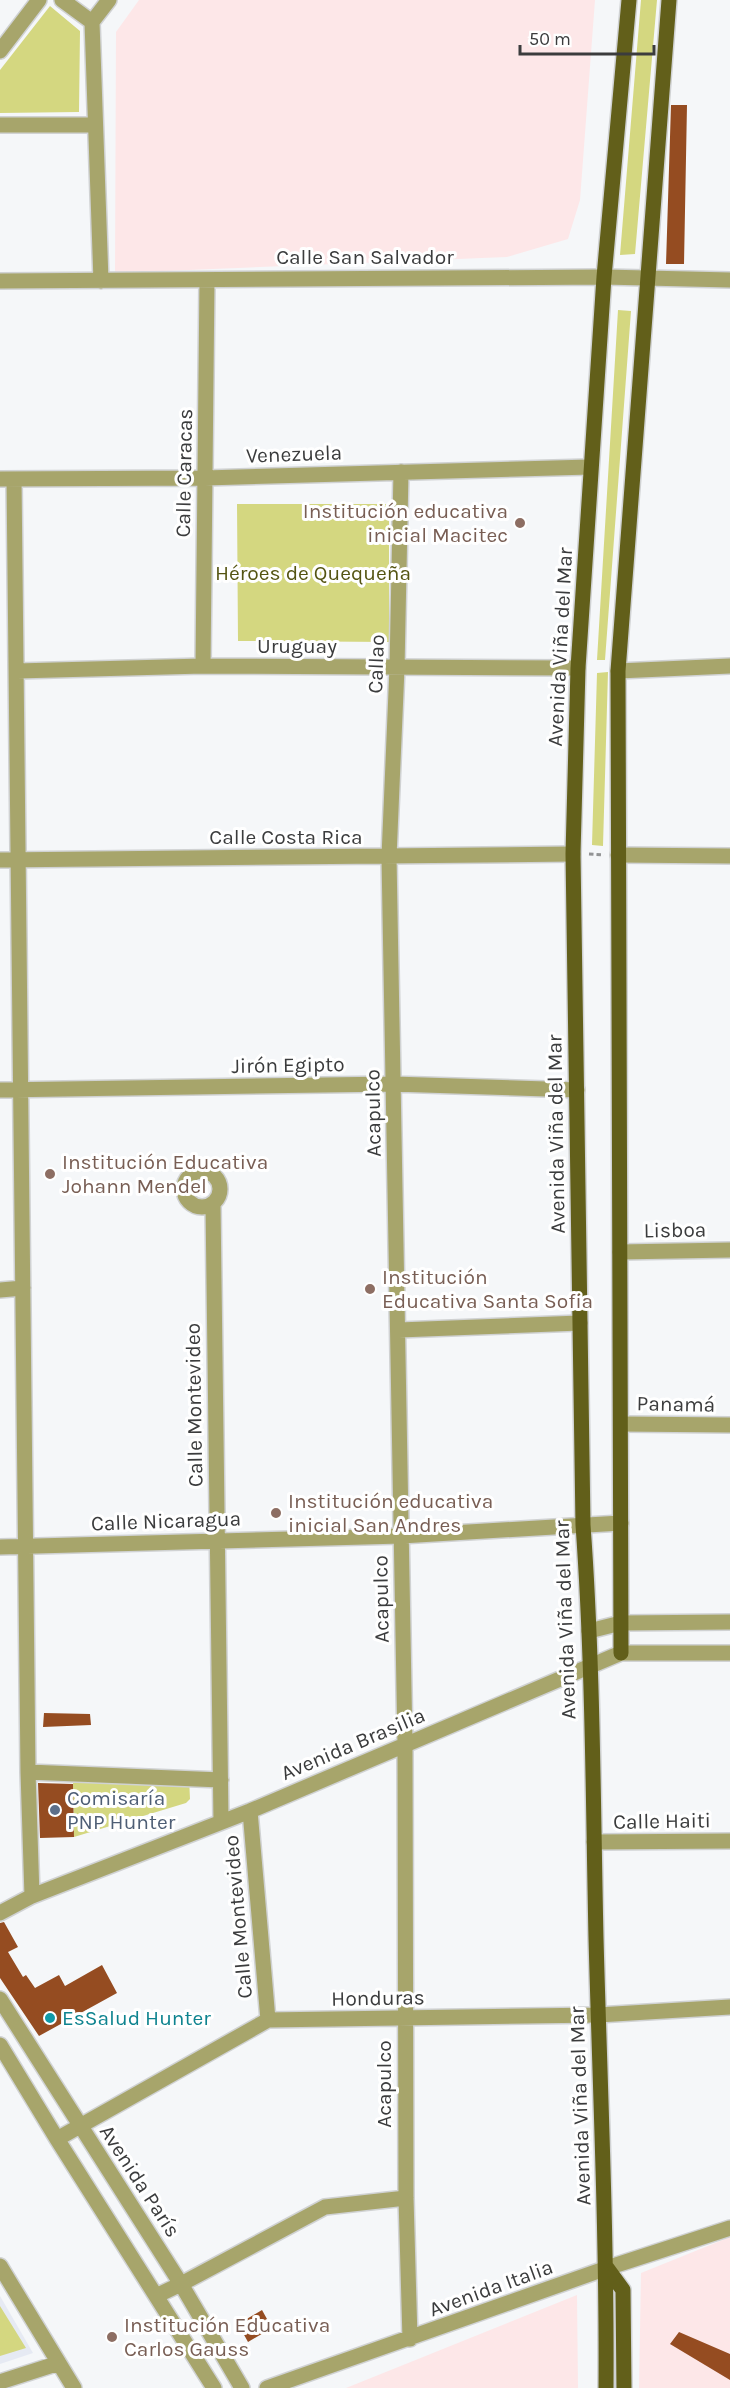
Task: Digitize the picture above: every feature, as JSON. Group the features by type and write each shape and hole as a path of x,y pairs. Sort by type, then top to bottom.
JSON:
{"main road":[{"name":"Avenida Viña del Mar","path":"606,2388 607,2268 598,2015 589,1631 582,1525 573,854 578,668 590,467 604,277 629,0"},
{"path":"621,1653 618,671 669,0"},
{"path":"607,2268 623,2290 624,2388"}],"street":[{"path":"0,51 39,0"},
{"path":"62,0 92,22"},
{"path":"100,280 92,22 109,0"},
{"path":"0,125 95,125"},
{"name":"Calle San Salvador","path":"0,281 604,277 730,280"},
{"name":"Calle Caracas","path":"203,666 207,280"},
{"name":"Venezuela","path":"7,479 205,478 590,467"},
{"name":"Callao","path":"389,857 397,668 401,472"},
{"path":"7,479 17,671 28,1772 32,1896"},
{"name":"Uruguay","path":"17,671 203,666 578,668"},
{"path":"618,671 730,666"},
{"name":"Calle Costa Rica","path":"0,860 573,854"},
{"path":"618,855 730,856"},
{"name":"Acapulco","path":"389,857 405,1745 406,2198 410,2339"},
{"name":"Jirón Egipto","path":"0,1090 393,1084 577,1090"},
{"name":"Calle Montevideo","path":"213,1204 221,1822"},
{"name":"Lisboa","path":"620,1252 730,1250"},
{"path":"0,1290 23,1288"},
{"path":"399,1330 579,1323"},
{"name":"Panamá","path":"621,1424 730,1425"},
{"name":"Calle Nicaragua","path":"0,1547 400,1536 621,1523"},
{"path":"589,1631 621,1623 730,1622"},
{"name":"Avenida Brasilia","path":"0,1913 32,1896 250,1811 621,1653 730,1653"},
{"path":"28,1772 220,1780"},
{"name":"Calle Montevideo","path":"250,1811 268,2020"},
{"name":"Calle Haiti","path":"594,1842 730,1841"},
{"name":"Avenida París","path":"0,1999 181,2284 242,2388"},
{"name":"Honduras","path":"57,2139 268,2020 598,2015 730,2007"},
{"path":"0,2045 214,2388"},
{"path":"156,2296 325,2207 406,2198"},
{"name":"Avenida Italia","path":"267,2388 607,2268 730,2228"},
{"path":"0,2266 74,2388"},
{"path":"0,2382 59,2363"}],"path":[{"path":"573,854 618,855"}],"shaded area":[{"path":"139,0 595,0 580,200 568,239 507,257 115,273 116,32"},
{"path":"730,2237 730,2388 639,2388 641,2273"},
{"path":"577,2295 578,2388 346,2388"},
{"path":"0,2296 33,2353 0,2364"}],"green space":[{"path":"641,0 657,0 635,254 620,255"},
{"path":"50,6 80,31 79,112 0,113 0,70"},
{"path":"618,310 631,311 605,660 597,660"},
{"name":"Héroes de Quequeña","path":"237,504 389,504 389,642 238,641"},
{"path":"608,672 603,846 592,845 597,673"},
{"path":"189,1777 190,1799 186,1803 74,1837 73,1783"},
{"path":"0,2306 26,2348 0,2356"}],"building":[{"path":"671,105 687,105 684,264 666,264"},
{"path":"44,1713 90,1714 91,1725 43,1727"},
{"name":"Comisaría PNP Hunter","path":"38,1783 73,1784 74,1837 40,1838"},
{"name":"EsSalud Hunter","path":"4,1922 18,1947 8,1952 23,1977 26,1975 35,1988 59,1975 65,1986 102,1965 117,1993 39,2036 0,1978 0,1923"},
{"path":"262,2310 272,2328 248,2342 238,2324"},
{"path":"679,2332 730,2354 730,2380 670,2344"}],"place":[{"name":"Institución educativa inicial Macitec","path":"520,523"},
{"name":"Institución Educativa Johann Mendel","path":"50,1174"},
{"name":"Institución Educativa Santa Sofia","path":"370,1289"},
{"name":"Institución educativa inicial San Andres","path":"276,1513"},
{"name":"Comisaría PNP Hunter","path":"55,1810"},
{"name":"EsSalud Hunter","path":"50,2018"},
{"name":"Institución Educativa Carlos Gauss","path":"112,2337"}]}
